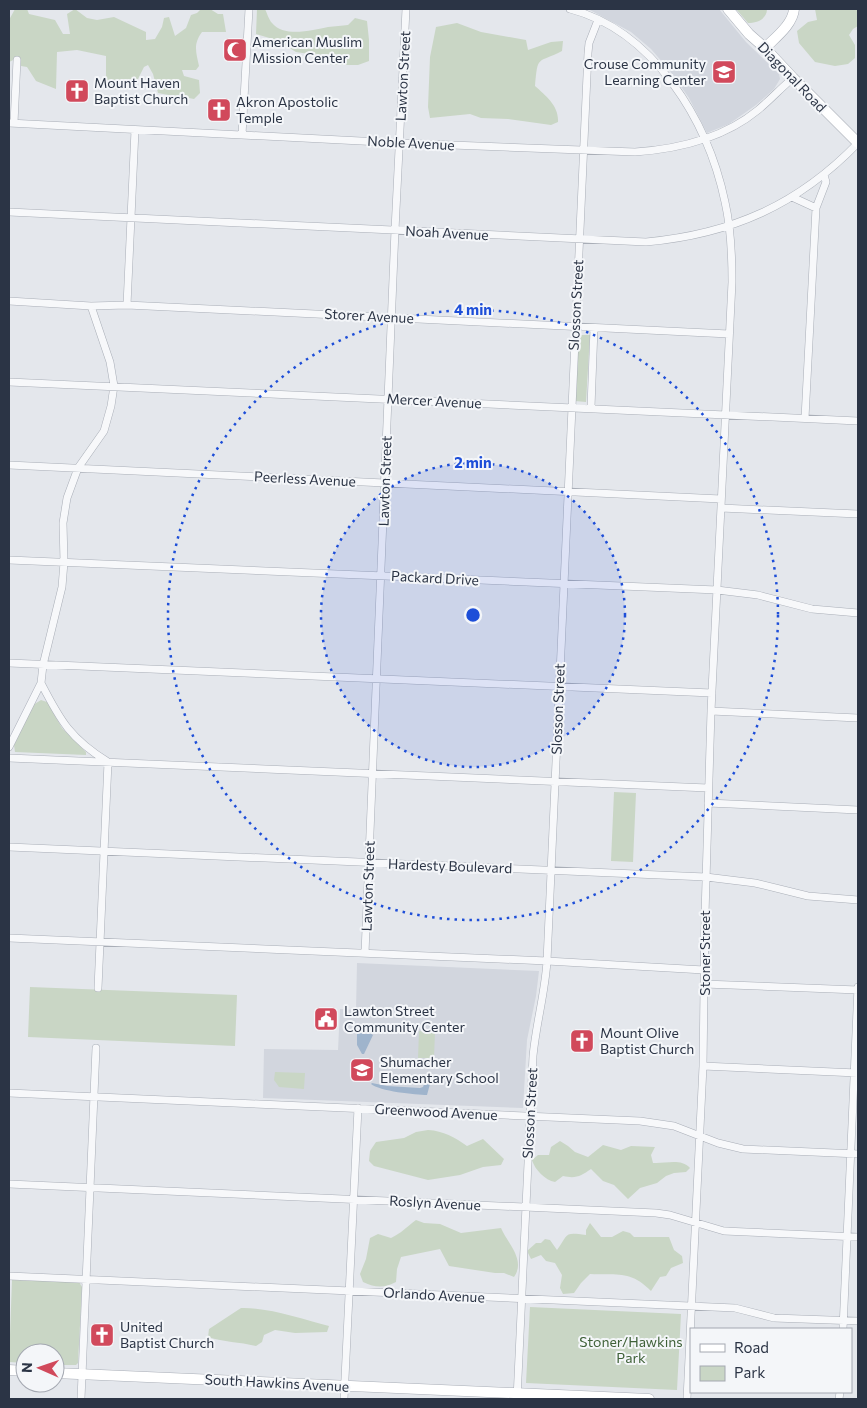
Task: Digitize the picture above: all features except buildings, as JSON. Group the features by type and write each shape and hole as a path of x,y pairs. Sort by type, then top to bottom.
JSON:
{"street":[{"path":"242,135 249,9"},
{"name":"Lawton Street","path":"365,953 406,9"},
{"path":"570,9 621,32 640,47 653,61 680,96 704,139 719,178 729,226 732,257 721,499"},
{"name":"Diagonal Road","path":"728,9 744,29 858,143"},
{"path":"765,48 792,18 794,9"},
{"name":"Slosson Street","path":"517,1396 533,1056 537,1026 544,997 547,961 574,327 589,43 598,20"},
{"path":"11,123 17,60"},
{"name":"Noble Avenue","path":"11,123 620,153 655,151 685,145 725,130 750,115 793,78"},
{"path":"127,305 136,130"},
{"name":"Noah Avenue","path":"9,212 646,242 690,236 729,226 750,218 792,197 824,175 858,143"},
{"path":"805,418 816,208 826,182 824,175"},
{"path":"792,197 816,208"},
{"name":"Storer Avenue","path":"9,301 91,306 127,305 392,317 728,334"},
{"path":"9,746 41,683 43,665 62,587 64,513 68,493 78,468 104,431 112,406 114,386 109,357 95,322 91,306"},
{"path":"591,408 594,328"},
{"name":"Mercer Avenue","path":"9,382 858,421"},
{"name":"Peerless Avenue","path":"9,465 721,499"},
{"name":"Stoner Street","path":"686,1399 703,1066 708,788 721,499"},
{"path":"721,508 858,514"},
{"name":"Packard Drive","path":"9,560 717,590 758,595 812,609 858,614"},
{"path":"9,663 712,693"},
{"path":"41,683 55,710 72,734 86,748 108,762"},
{"path":"711,711 858,718"},
{"path":"9,758 708,788"},
{"path":"98,988 108,762"},
{"path":"708,803 858,810"},
{"name":"Hardesty Boulevard","path":"9,846 706,877 755,883 808,896 858,900"},
{"path":"9,938 547,961 704,970"},
{"path":"704,984 858,989 855,1154 847,1236 843,1328"},
{"path":"81,1399 96,1048"},
{"path":"703,1066 857,1073"},
{"name":"Greenwood Avenue","path":"9,1093 660,1123 674,1126 718,1143 743,1149 855,1154"},
{"path":"344,1399 358,1108"},
{"name":"Roslyn Avenue","path":"9,1184 656,1213 670,1215 729,1232 858,1237"},
{"name":"Orlando Avenue","path":"9,1276 735,1308 774,1318 858,1321"},
{"name":"South Hawkins Avenue","path":"65,1373 517,1396 649,1399"}],"shaded area":[{"name":"Crouse Community Learning Center","path":"588,9 719,9 746,42 779,74 780,79 774,89 756,105 729,124 707,133 689,98 670,71 651,49 631,32"},
{"path":"357,963 539,971 527,1040 523,1108 263,1098 264,1049 338,1050 340,1009 356,1010"}],"green space":[{"path":"15,9 27,9 29,14 55,20 63,34 70,34 67,14 75,9 87,18 97,20 114,17 146,32 146,40 155,39 162,27 164,18 169,17 175,36 186,28 191,15 201,9 210,9 218,14 223,14 226,32 202,32 196,44 199,66 196,70 182,70 184,76 199,80 200,93 194,99 158,93 153,74 148,65 144,67 133,89 120,90 106,87 106,56 77,50 57,52 56,89 36,81 27,67 21,66 20,57 9,62 9,20"},
{"path":"257,9 265,9 271,22 277,28 291,32 348,25 355,18 367,21 369,61 358,65 332,65 309,54 296,52 276,40 256,34"},
{"path":"736,9 767,9 767,12 761,20 748,23"},
{"path":"815,9 858,9 858,26 849,35 855,45 855,58 848,64 835,66 815,62 799,43 797,31 808,22 817,20"},
{"path":"457,23 481,32 526,40 528,50 551,42 563,41 562,51 543,59 538,64 535,86 554,106 558,122 551,125 508,119 481,118 470,114 430,118 428,107 430,57 436,27"},
{"path":"578,335 590,335 586,402 575,401"},
{"path":"41,700 47,702 62,728 86,752 86,755 15,752 14,745 33,705"},
{"path":"614,792 636,793 633,862 611,861"},
{"path":"30,987 237,995 235,1046 28,1037"},
{"path":"419,1031 435,1032 434,1058 418,1058"},
{"path":"275,1072 305,1073 304,1089 279,1087 274,1080"},
{"path":"428,1130 449,1135 467,1146 483,1139 504,1159 501,1165 483,1167 460,1175 428,1180 374,1166 369,1161 370,1151 376,1142 404,1138 416,1132"},
{"path":"560,1141 575,1152 588,1157 603,1145 621,1150 631,1146 655,1147 651,1155 653,1163 678,1162 690,1168 686,1172 674,1173 657,1183 640,1188 628,1199 614,1185 603,1181 591,1169 578,1176 563,1176 555,1182 544,1177 535,1167 532,1160 538,1155 549,1155 551,1147"},
{"path":"416,1220 424,1223 440,1224 461,1233 501,1228 517,1258 517,1271 514,1277 504,1273 449,1266 440,1249 401,1257 397,1269 396,1282 392,1284 380,1286 363,1282 360,1274 366,1259 370,1238 378,1234 391,1238"},
{"path":"590,1223 601,1237 612,1237 623,1231 630,1233 634,1237 669,1237 674,1250 682,1256 683,1263 671,1268 666,1276 660,1277 651,1291 637,1280 623,1275 590,1274 574,1293 563,1294 560,1288 562,1275 555,1263 546,1261 541,1255 531,1259 527,1251 536,1243 541,1243 545,1239 550,1240 557,1250 567,1235 586,1235 586,1230"},
{"path":"12,1280 79,1282 82,1287 78,1363 76,1365 65,1365 65,1343 15,1343 15,1362 9,1362"},
{"name":"Stoner/Hawkins Park","path":"530,1307 681,1314 677,1390 526,1383"},
{"path":"241,1308 273,1311 329,1326 327,1332 295,1333 275,1330 264,1335 262,1342 256,1346 208,1337 209,1329"}],"water":[{"path":"357,1031 373,1035 364,1054 362,1054 357,1045"},
{"path":"425,1082 430,1084 427,1095 389,1091 371,1084 420,1088 423,1087"}],"place":[{"name":"American Muslim Mission Center","path":"235,50"},
{"name":"Crouse Community Learning Center","path":"724,72"},
{"name":"Mount Haven Baptist Church","path":"77,91"},
{"name":"Akron Apostolic Temple","path":"219,110"},
{"name":"Lawton Street Community Center","path":"326,1019"},
{"name":"Mount Olive Baptist Church","path":"582,1041"},
{"name":"Shumacher Elementary School","path":"362,1070"},
{"name":"United Baptist Church","path":"102,1335"}]}
